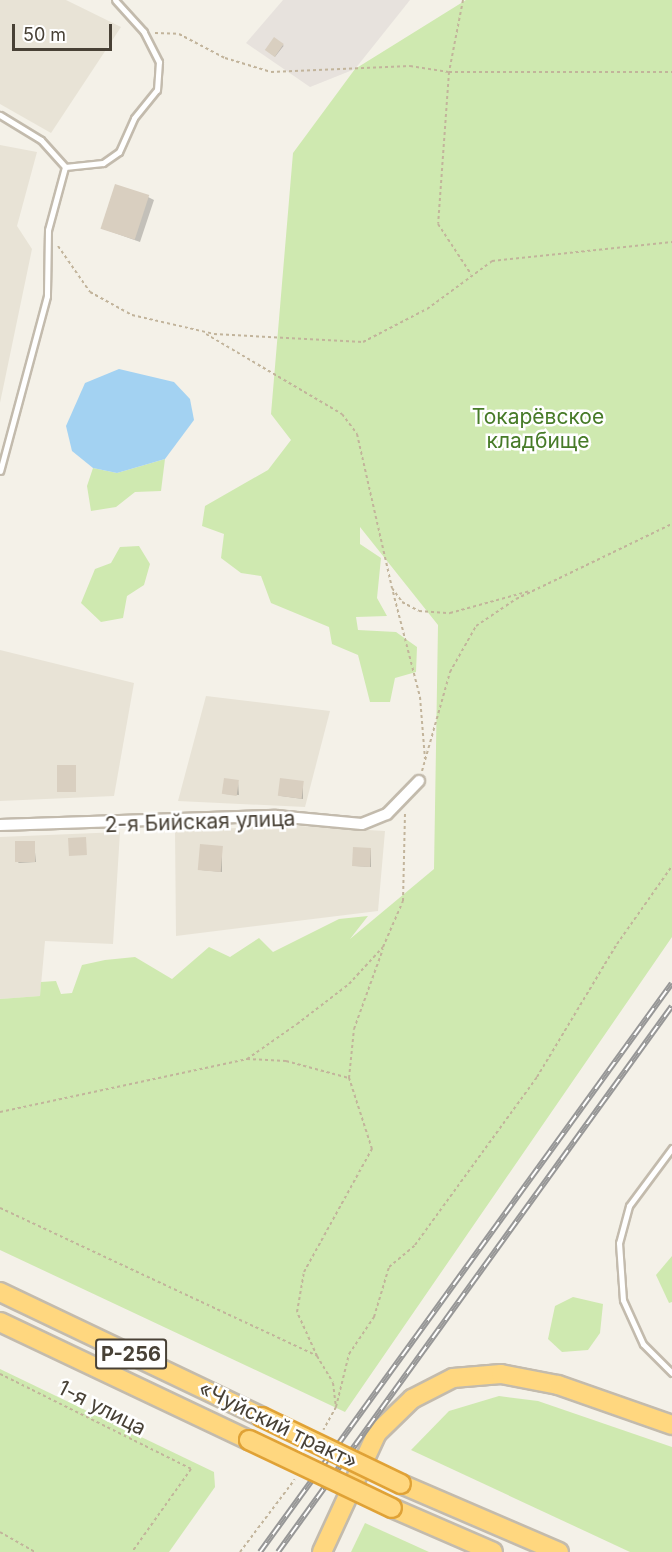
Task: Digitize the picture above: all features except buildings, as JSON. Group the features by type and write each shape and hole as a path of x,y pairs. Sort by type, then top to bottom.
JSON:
{"highway":[{"name":"«Чуйский тракт»","path":"0,1292 401,1484 559,1552"},
{"name":"«Чуйский тракт»","path":"0,1322 392,1508 493,1552"},
{"path":"322,1552 376,1433 412,1399 453,1378 501,1374 558,1385 672,1425"}],"street":[{"name":"2-я Бийская улица","path":"0,825 276,816 362,824 387,814 419,781"}],"lane":[{"path":"65,167 103,163 119,153 134,118 157,90 159,62 144,32 115,0"},
{"path":"0,114 41,140 65,167"},
{"path":"0,471 47,296 48,230 65,167"},
{"path":"672,1148 629,1206 619,1243 623,1299 643,1344 672,1373"}],"path":[{"path":"463,0 449,72 438,224 471,274"},
{"path":"144,32 179,34 225,58 271,72 410,66 449,72 672,72"},
{"path":"48,230 90,292 132,315 203,332 363,342 427,309 471,274 492,261 523,255 672,242"},
{"path":"203,332 290,388 342,414 357,434 392,588 420,697 425,762"},
{"path":"419,781 450,672 476,626 541,587 672,524"},
{"path":"392,588 418,611 450,613 541,587"},
{"path":"336,1407 333,1383 317,1356 297,1312 304,1272 372,1149 349,1078 354,1029 383,947 404,901 404,811"},
{"path":"318,1438 336,1407 349,1354 374,1317 389,1267 415,1245 537,1077 616,944 672,866"},
{"path":"248,1059 349,984 383,947"},
{"path":"0,1112 248,1059 286,1061 349,1078"},
{"path":"0,1208 317,1356"},
{"name":"1-я улица","path":"0,1374 191,1470 132,1552"},
{"path":"240,1552 301,1468"},
{"path":"0,1532 35,1552"}],"shaded area":[{"path":"0,0 66,0 121,27 51,133 0,104"},
{"path":"283,0 410,0 355,69 310,87 246,43"},
{"path":"0,145 37,152 17,226 32,249 0,403"},
{"path":"0,650 134,683 114,796 0,801"},
{"path":"206,696 330,711 305,807 178,801"},
{"path":"282,825 385,831 378,911 176,936 175,832"},
{"path":"120,832 113,944 45,941 40,996 0,999 0,837"}],"green space":[{"name":"Токарёвское кладбище","path":"466,0 672,0 672,937 345,1412 0,1250 0,999 40,996 41,982 56,981 61,994 72,993 82,965 105,960 135,957 172,979 209,947 230,957 259,938 273,952 339,919 368,916 350,939 434,869 438,625 360,527 360,544 381,558 377,598 387,616 356,617 358,630 396,632 417,647 416,672 395,678 390,702 370,702 358,655 332,644 329,627 271,603 261,576 241,573 221,558 224,534 202,526 205,506 268,470 291,440 271,414 293,153 355,69"},
{"path":"165,459 161,491 135,492 116,507 91,511 87,486 93,468 117,473"},
{"path":"139,546 150,564 144,585 127,596 123,618 101,622 81,603 95,569 111,563 120,547"},
{"path":"672,1256 672,1302 669,1303 656,1275"},
{"path":"573,1297 603,1304 600,1333 588,1350 562,1352 548,1339 555,1306"},
{"path":"0,1369 214,1472 215,1487 169,1552 0,1552"},
{"path":"499,1396 538,1401 672,1447 672,1552 630,1552 411,1450 449,1411"},
{"path":"365,1523 429,1552 351,1552"}],"water":[{"path":"119,369 174,382 190,399 194,420 165,459 117,473 93,468 72,451 66,426 85,383"}],"railway":[{"path":"260,1552 672,983"},
{"path":"278,1552 672,1006"}]}
